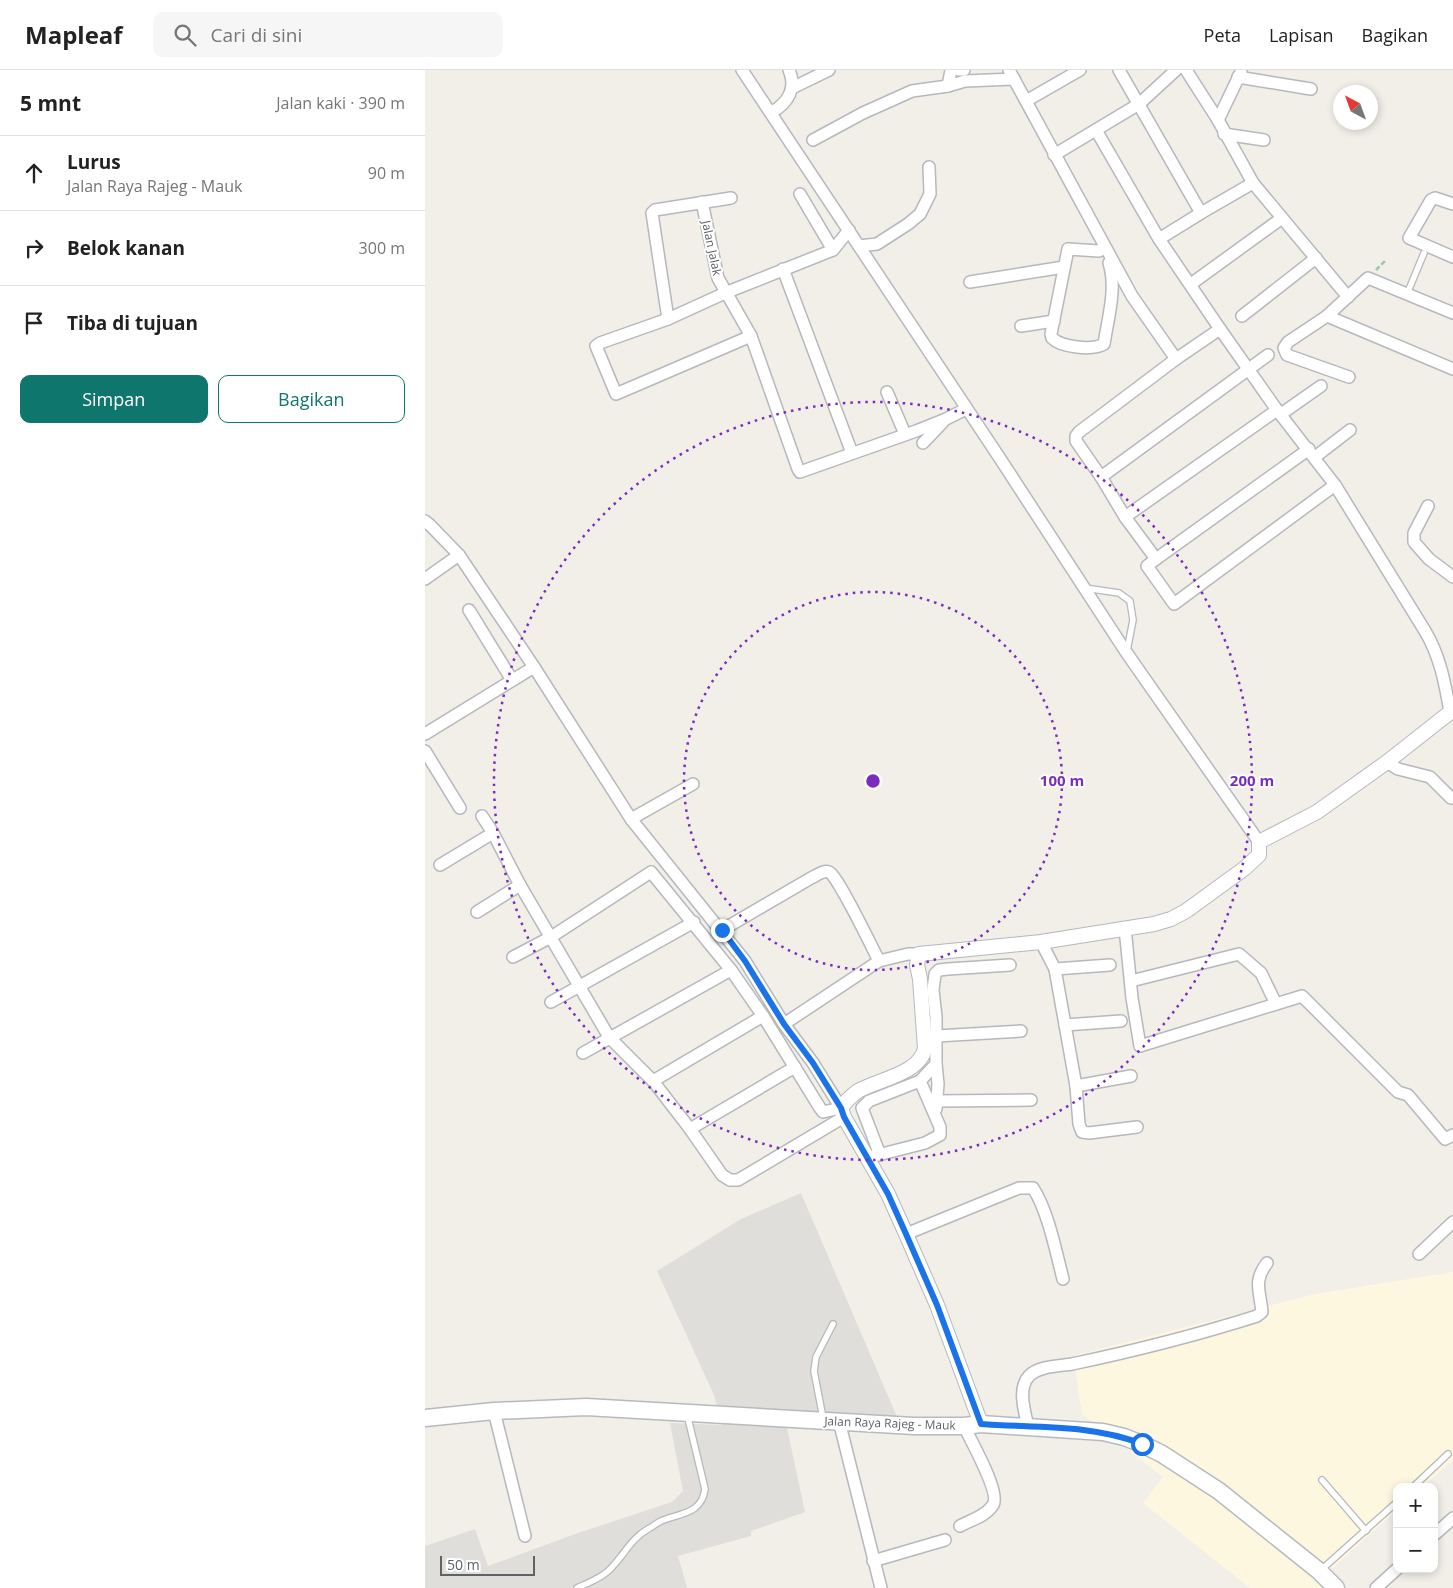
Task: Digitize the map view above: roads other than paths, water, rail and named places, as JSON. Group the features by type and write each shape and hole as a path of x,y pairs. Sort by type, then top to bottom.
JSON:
{"main road":[{"name":"Jalan Raya Rajeg - Mauk","path":"425,1418 494,1411 586,1407 914,1426 981,1424 1103,1432 1125,1437 1162,1454 1219,1491 1319,1571 1336,1588"}],"street":[{"path":"742,70 772,112 1126,652 1259,848"},
{"path":"772,112 782,105 793,88 829,70"},
{"path":"948,86 951,70"},
{"path":"959,70 964,70"},
{"path":"1026,101 1080,70"},
{"path":"1119,70 1201,213"},
{"path":"1054,155 1139,104 1176,70"},
{"path":"1186,70 1218,120 1224,134 1253,183 1348,297"},
{"path":"792,71 793,88"},
{"path":"1218,120 1240,74 1311,89"},
{"path":"813,140 863,113 912,91 1011,75 1054,155 1109,262 1113,273 1111,305 1104,344 1099,347 1079,348 1057,343 1052,338 1063,268 1068,249 1101,249"},
{"path":"784,1024 879,960 908,954 1041,942 1154,924 1171,918 1204,898 1245,868 1259,848 1317,812 1387,762 1452,711 1444,674 1430,640 1335,485 1220,330 1191,284 1159,239 1096,130"},
{"path":"1224,134 1264,140"},
{"path":"859,246 877,244 920,214 930,194 929,167"},
{"path":"1159,239 1253,183"},
{"path":"800,194 833,250"},
{"path":"668,319 652,212 731,198"},
{"path":"1453,204 1435,198 1431,200 1409,238 1453,257"},
{"name":"Jalan Jalak","path":"702,202 714,268 725,292 751,336 798,469 803,471 852,453"},
{"path":"1191,284 1282,218"},
{"path":"751,336 617,394 596,346 668,319 725,292 833,250 849,230"},
{"path":"1101,249 1176,359"},
{"path":"1242,316 1316,258"},
{"path":"970,282 1063,268"},
{"path":"783,269 852,453 946,419 966,409"},
{"path":"1349,377 1287,355 1284,348 1288,342 1327,316 1367,278 1453,313"},
{"path":"1327,316 1453,369"},
{"path":"1021,326 1054,321"},
{"path":"1156,559 1125,517 1101,477 1075,441 1076,436 1176,359 1220,330"},
{"path":"1101,477 1268,355"},
{"path":"1125,517 1279,412 1321,386"},
{"path":"887,392 905,434"},
{"path":"923,443 946,419"},
{"path":"1335,485 1174,604 1147,566 1312,453 1351,430"},
{"path":"1427,506 1414,534 1414,542 1429,559 1453,577"},
{"path":"425,521 459,556 534,667 631,819 745,961 784,1024 813,1063 873,1156"},
{"path":"425,579 459,556"},
{"path":"469,610 512,680"},
{"path":"425,734 534,667"},
{"path":"426,757 460,808"},
{"path":"1387,762 1397,769 1431,776 1451,798"},
{"path":"631,819 693,784"},
{"path":"482,816 609,1037 653,1081 722,1175 733,1180 743,1177 843,1112 847,1100 859,1091 915,1066 923,1056 925,1048 917,965 919,954"},
{"path":"440,865 493,833"},
{"path":"722,930 811,878 829,871 839,884 879,960"},
{"path":"513,957 551,937 651,872 694,922 731,970 763,1016 823,1112 843,1112"},
{"path":"477,912 520,884"},
{"path":"551,1002 694,922"},
{"path":"1125,928 1140,1046 1301,996 1398,1092 1408,1094 1445,1139 1453,1135"},
{"path":"1041,942 1055,969 1075,1086 1079,1124 1082,1132 1089,1133 1137,1127"},
{"path":"1131,981 1239,954 1261,973 1276,1004"},
{"path":"935,1115 937,1101 937,1036 933,990 935,974 939,970 1010,965"},
{"path":"1055,969 1110,965"},
{"path":"583,1053 731,970"},
{"path":"653,1081 763,1016"},
{"path":"1065,1025 1121,1020"},
{"path":"937,1036 1021,1030"},
{"path":"936,1064 920,1081 869,1101 862,1108 873,1156 937,1305 981,1424"},
{"path":"690,1129 795,1067"},
{"path":"1075,1086 1131,1076"},
{"path":"873,1156 925,1143 939,1137 941,1132 920,1081"},
{"path":"937,1101 1031,1100"},
{"path":"906,1234 1019,1188 1033,1188 1045,1215 1063,1279"},
{"path":"1419,1254 1453,1222"},
{"path":"1028,1428 1022,1395 1027,1378 1034,1371 1171,1340 1257,1316 1262,1312 1257,1280 1261,1270 1267,1263"},
{"path":"494,1411 525,1536"},
{"path":"831,1421 881,1588"},
{"path":"960,1526 989,1510 995,1498 995,1492 983,1463 964,1426"},
{"path":"1438,1531 1453,1518"},
{"path":"873,1561 945,1540"},
{"path":"1376,1588 1393,1573"}],"lane":[{"path":"1407,294 1424,253"},
{"path":"1085,588 1119,593 1130,601 1133,620 1126,652"},
{"path":"831,1421 815,1370 816,1356 833,1324"},
{"path":"577,1588 606,1573 637,1536 661,1521 689,1512 698,1506 704,1497 705,1489 687,1412"},
{"path":"1417,1483 1448,1454"},
{"path":"1322,1480 1366,1531"},
{"path":"1319,1571 1393,1506"}]}
